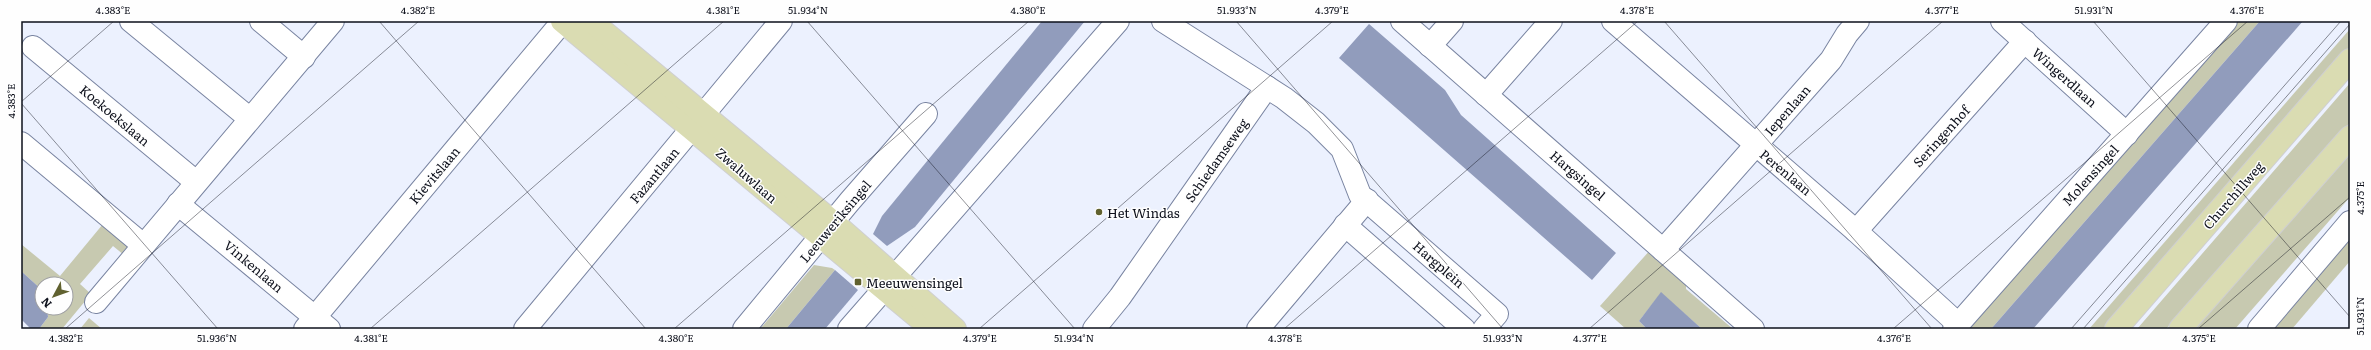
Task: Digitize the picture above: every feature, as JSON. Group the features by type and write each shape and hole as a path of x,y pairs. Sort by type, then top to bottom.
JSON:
{"main road":[{"name":"Zwaluwlaan","path":"562,21 698,122 890,281 955,329"},
{"name":"Zwaluwlaan","path":"591,21 698,122"},
{"name":"Churchillweg","path":"2116,329 2350,60"},
{"path":"2180,329 2350,137"},
{"name":"Zwaluwlaan","path":"890,281 932,329"}],"street":[{"path":"131,21 250,118"},
{"path":"261,21 304,57"},
{"path":"96,302 250,118 334,21"},
{"name":"Kievitslaan","path":"316,325 562,21"},
{"name":"Fazantlaan","path":"525,329 781,21"},
{"path":"849,329 1118,21"},
{"path":"1163,21 1267,87"},
{"name":"Hargsingel","path":"1402,21 1753,329"},
{"path":"1430,46 1452,21"},
{"path":"1486,95 1551,21"},
{"name":"Perenlaan","path":"1613,21 1755,146 1856,231 1956,327"},
{"name":"Iepenlaan","path":"1663,250 1831,60 1847,34 1858,21"},
{"name":"Wingerdlaan","path":"2002,21 2026,41 2127,134"},
{"name":"Molensingel","path":"1956,327 2127,134 2218,24"},
{"name":"Seringenhof","path":"1856,231 2026,41"},
{"name":"Koekoekslaan","path":"33,47 196,182"},
{"name":"Hargplein","path":"1267,87 1316,124 1342,149 1360,195 1497,314 1484,329"},
{"name":"Schiedamseweg","path":"1094,329 1120,298 1267,87"},
{"name":"Leeuweriksingel","path":"744,329 827,229 926,114"},
{"path":"21,143 143,245"},
{"path":"1258,329 1367,200"},
{"name":"Vinkenlaan","path":"178,204 316,325"},
{"path":"2259,329 2350,222"},
{"path":"1345,225 1464,329"},
{"path":"1278,329 1280,303"}],"green space":[{"path":"2235,21 2260,21 1991,329 1963,329"},
{"path":"2350,29 2350,48 2105,329 2089,329"},
{"path":"2350,83 2350,123 2166,329 2137,329"},
{"path":"2350,150 2350,197 2235,329 2192,329"},
{"path":"2350,216 2350,261 2292,329 2253,329"},
{"path":"103,224 130,247 124,255 113,246 80,284 91,294 74,315 74,276 60,276"},
{"path":"21,244 60,276 34,276 34,283 21,271"},
{"path":"1652,248 1686,279 1686,289 1733,329 1702,329 1661,293 1639,321 1647,329 1626,329 1600,306"},
{"path":"814,265 832,268 835,270 786,329 760,329"},
{"path":"73,316 62,329 39,329 48,317"},
{"path":"89,318 102,329 80,329"}],"water":[{"path":"1042,21 1085,21 915,227 887,246 873,234 882,216"},
{"path":"2260,21 2303,21 2033,329 1991,329"},
{"path":"1369,24 1445,90 1461,115 1616,253 1592,280 1339,58"},
{"path":"835,270 858,290 825,329 786,329"},
{"path":"21,271 34,283 34,316 48,317 39,329 31,329 21,319"},
{"path":"1661,292 1702,329 1647,329 1639,321"}],"tram line":[{"path":"2071,329 2341,21"},
{"path":"2083,329 2350,24"}],"place":[{"name":"Het Windas","path":"1099,212"},
{"name":"Meeuwensingel","path":"858,282"}]}
